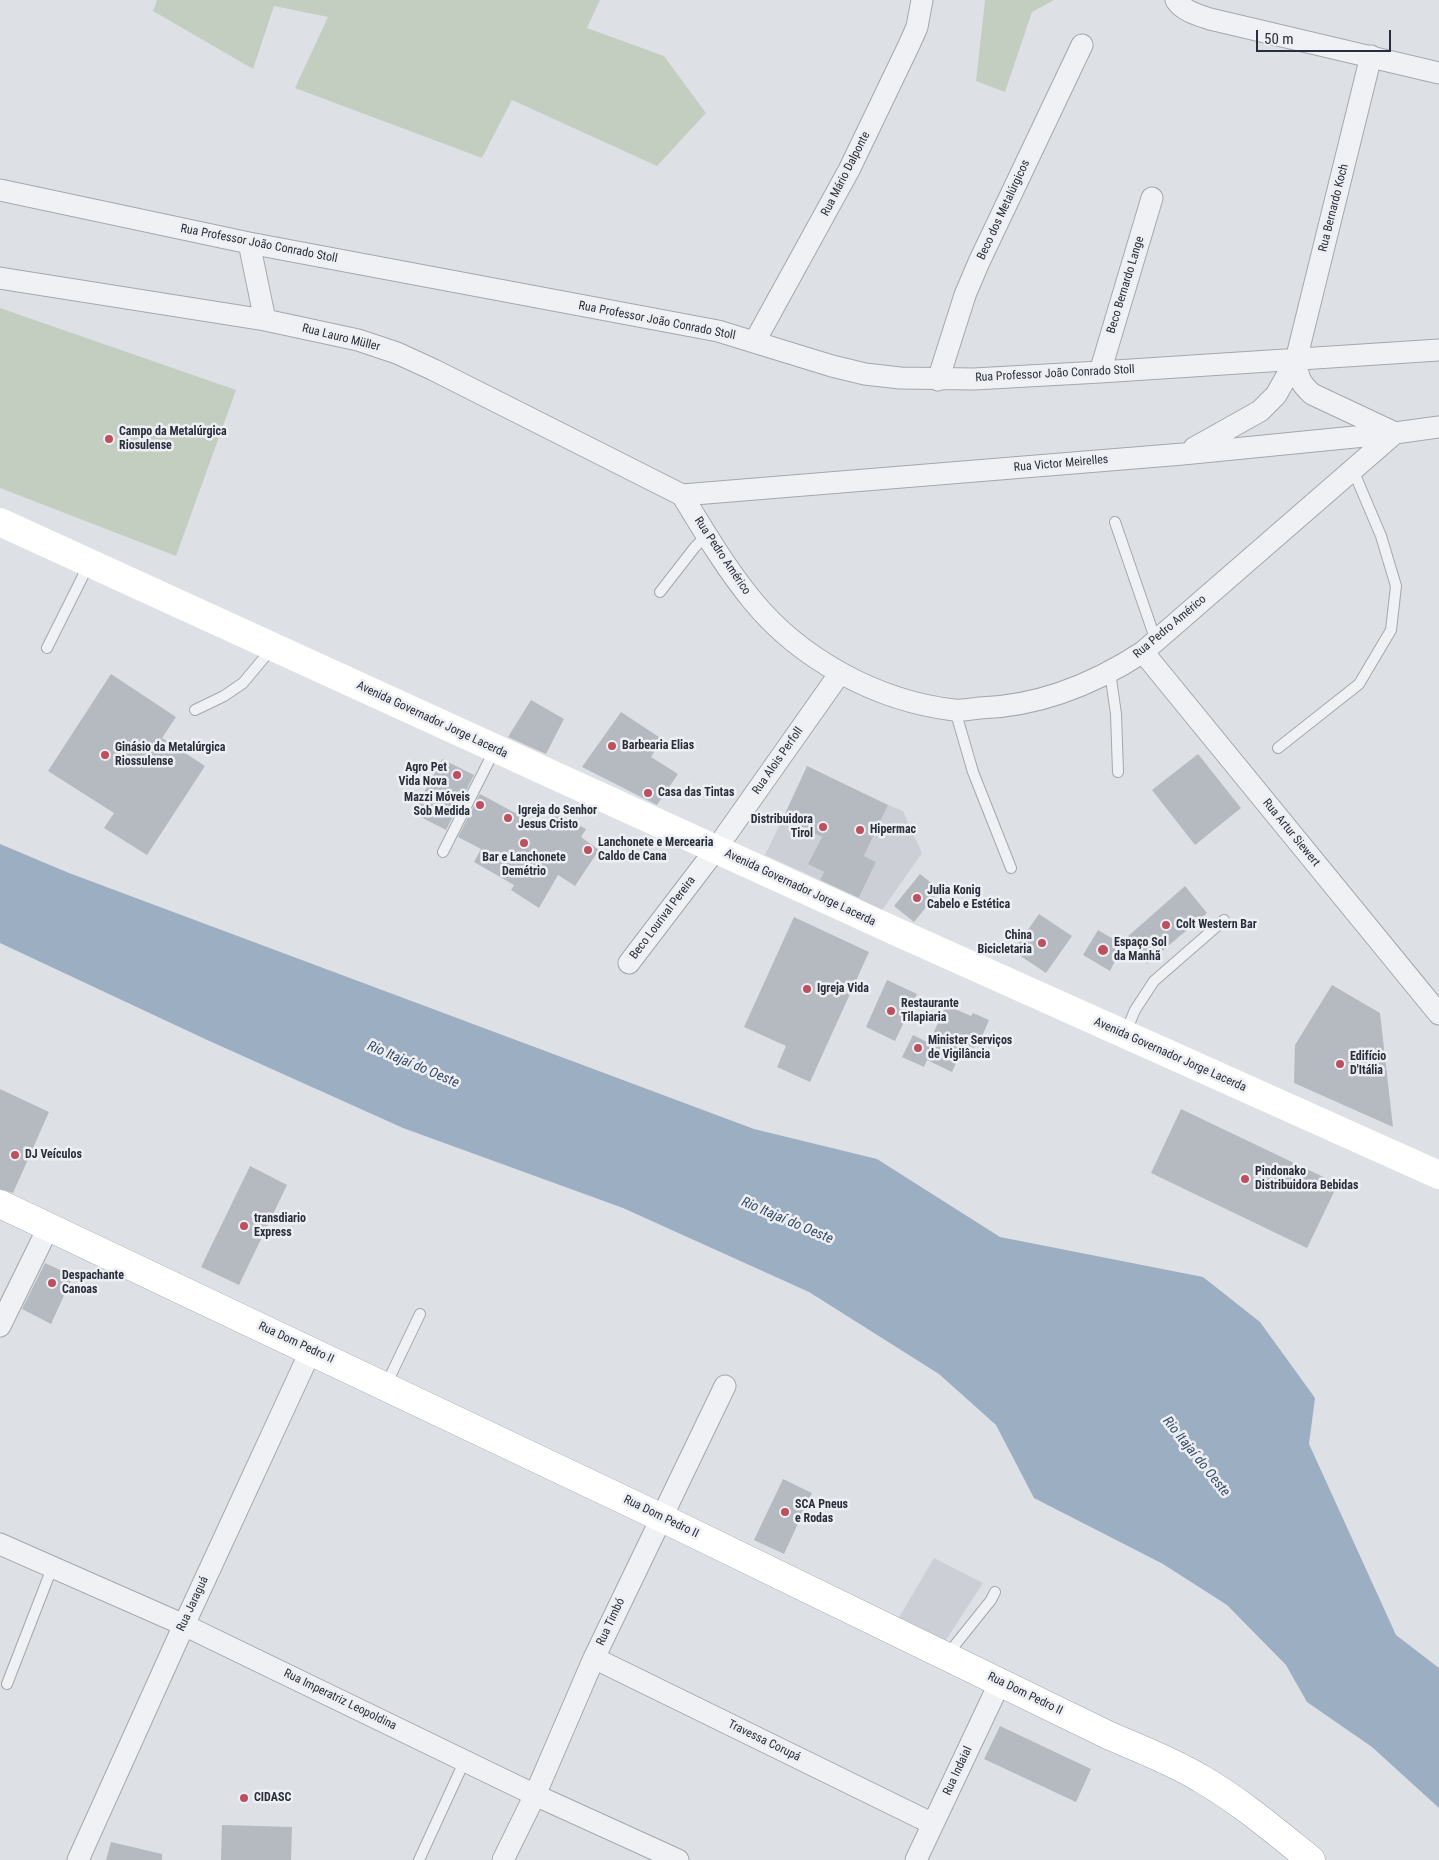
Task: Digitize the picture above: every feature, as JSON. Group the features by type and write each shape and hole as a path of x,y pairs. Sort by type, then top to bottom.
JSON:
{"main road":[{"name":"Avenida Governador Jorge Lacerda","path":"0,522 716,850 1439,1175"},
{"name":"Rua Dom Pedro II","path":"0,1204 386,1385 1200,1778 1254,1813 1308,1859"}],"street":[{"name":"Rua Mário Dalponte","path":"755,342 849,170 910,45 917,28 922,0"},
{"path":"1177,2 1192,12 1210,19 1439,73"},
{"name":"Beco dos Metalúrgicos","path":"938,380 979,262 1082,45"},
{"name":"Rua Bernardo Koch","path":"1183,454 1260,411 1276,395 1296,360 1371,56"},
{"name":"Rua Professor João Conrado Stoll","path":"0,190 249,243 718,331 865,374 900,378 938,380 1100,372 1439,350"},
{"name":"Beco Bernardo Lange","path":"1100,372 1152,198"},
{"path":"249,243 264,320"},
{"name":"Rua Lauro Müller","path":"0,278 264,320 358,340 443,374 682,496"},
{"name":"Rua Bernardo Koch","path":"1296,360 1298,377 1303,386 1312,394 1395,433"},
{"path":"1276,395 1312,394"},
{"name":"Rua Victor Meirelles","path":"682,496 1183,454 1439,427"},
{"name":"Rua Pedro Américo","path":"682,496 724,564 752,601 777,627 810,653 840,673 879,692 916,703 955,710 993,708 1025,703 1061,693 1110,672 1149,646 1395,433"},
{"name":"Rua Artur Siewert","path":"1149,646 1439,1014"},
{"name":"Rua Alois Perfoll","path":"716,850 840,673"},
{"name":"Beco Lourival Pereira","path":"630,963 716,850"},
{"path":"0,1326 49,1226"},
{"name":"Rua Jaraguá","path":"78,1860 311,1350"},
{"name":"Rua Timbó","path":"503,1860 660,1517 725,1386"},
{"name":"Rua Imperatriz Leopoldina","path":"0,1544 184,1625 534,1795 678,1860"},
{"name":"Travessa Corupá","path":"594,1658 934,1824"},
{"name":"Rua Indaial","path":"916,1860 1000,1682"}],"lane":[{"path":"1278,748 1358,684 1391,630 1396,586 1381,536 1353,470"},
{"path":"1115,522 1149,646"},
{"path":"660,592 695,547 707,535"},
{"path":"48,648 90,564"},
{"path":"195,710 224,696 243,683 273,647"},
{"path":"1110,672 1116,714 1118,772"},
{"path":"955,710 974,772 1011,868"},
{"path":"443,852 495,749"},
{"path":"1124,1034 1135,1010 1154,981 1224,920"},
{"path":"386,1385 420,1314"},
{"path":"7,1684 52,1568"},
{"path":"946,1656 991,1600 995,1592"},
{"path":"419,1860 465,1760"}],"shaded area":[{"path":"888,805 903,811 922,853 882,910 859,899 876,862 864,856"},
{"path":"783,818 822,837 809,864 824,872 820,880 765,855"},
{"path":"934,1558 983,1583 944,1643 898,1619"}],"green space":[{"path":"157,0 600,0 587,28 664,56 706,113 657,166 512,100 482,158 295,88 328,17 274,6 253,69 153,11"},
{"path":"985,0 1054,0 1032,12 1005,92 976,81"},
{"name":"Campo da Metalúrgica Riosulense","path":"0,308 236,390 176,556 0,488"}],"water":[{"name":"Rio Itajaí do Oeste","path":"0,844 69,873 754,1129 877,1159 1000,1237 1203,1277 1260,1322 1315,1398 1309,1444 1396,1635 1439,1668 1439,1808 1372,1747 1307,1702 1286,1665 1227,1605 1163,1564 1034,1498 996,1425 939,1374 809,1292 623,1208 403,1128 205,1039 0,943"}],"building":[{"name":"Ginásio da Metalúrgica Riossulense","path":"111,674 176,717 162,738 205,766 147,855 104,828 114,813 48,771"},
{"path":"531,700 564,719 546,754 508,737"},
{"path":"621,712 662,739 651,757 678,774 657,805 582,767"},
{"path":"1198,754 1241,808 1195,845 1152,790"},
{"path":"442,759 474,775 446,830 413,813"},
{"path":"807,766 888,805 864,856 876,862 859,898 820,880 824,872 808,864 822,837 783,818"},
{"path":"480,794 547,830 556,813 586,829 581,837 599,850 575,886 558,875 539,908 511,890 514,885 474,862 481,849 458,837"},
{"name":"Julia Konig Cabelo e Estética","path":"920,874 940,890 914,922 894,906"},
{"name":"Colt Western Bar","path":"1185,886 1207,913 1147,964 1126,938"},
{"name":"China Bicicletaria","path":"1039,914 1072,936 1046,973 1013,951"},
{"name":"Igreja Vida","path":"794,917 869,952 810,1082 777,1067 786,1046 744,1027"},
{"name":"Espaço Sol da Manhã","path":"1098,930 1123,945 1110,971 1083,955"},
{"name":"Restaurante Tilapiaria","path":"887,980 917,994 895,1041 866,1027"},
{"name":"Edifício D'Itália","path":"1332,985 1380,1013 1393,1127 1294,1083 1295,1045"},
{"path":"946,1005 971,1016 973,1013 989,1020 981,1039 978,1038 974,1048 964,1044 952,1072 927,1060 924,1067 902,1057 913,1035 929,1043"},
{"name":"DJ Veículos","path":"0,1089 49,1112 13,1193 0,1189"},
{"name":"Pindonako Distribuidora Bebidas","path":"1181,1109 1338,1184 1307,1248 1151,1173"},
{"name":"transdiario Express","path":"250,1166 287,1185 239,1285 201,1267"},
{"path":"45,1263 73,1276 51,1324 22,1309"},
{"name":"SCA Pneus e Rodas","path":"783,1479 812,1493 784,1554 754,1540"},
{"path":"1000,1726 1091,1769 1076,1802 984,1759"},
{"path":"222,1825 292,1827 291,1860 221,1860"},
{"path":"111,1842 162,1854 162,1860 106,1860"}],"place":[{"name":"Campo da Metalúrgica Riosulense","path":"109,439"},
{"name":"Barbearia Elias","path":"612,746"},
{"name":"Ginásio da Metalúrgica Riossulense","path":"105,755"},
{"name":"Agro Pet Vida Nova","path":"457,775"},
{"name":"Casa das Tintas","path":"648,793"},
{"name":"Mazzi Móveis Sob Medida","path":"480,805"},
{"name":"Igreja do Senhor Jesus Cristo","path":"508,818"},
{"name":"Distribuidora Tirol","path":"823,827"},
{"name":"Hipermac","path":"860,830"},
{"name":"Bar e Lanchonete Demétrio","path":"524,843"},
{"name":"Lanchonete e Mercearia Caldo de Cana","path":"588,850"},
{"name":"Julia Konig Cabelo e Estética","path":"917,898"},
{"name":"Colt Western Bar","path":"1166,925"},
{"name":"China Bicicletaria","path":"1042,943"},
{"name":"Espaço Sol da Manhã","path":"1103,950"},
{"name":"Igreja Vida","path":"807,989"},
{"name":"Restaurante Tilapiaria","path":"891,1011"},
{"name":"Minister Serviços de Vigilância","path":"918,1048"},
{"name":"Edifício D'Itália","path":"1340,1064"},
{"name":"DJ Veículos","path":"15,1155"},
{"name":"Pindonako Distribuidora Bebidas","path":"1245,1179"},
{"name":"transdiario Express","path":"244,1226"},
{"name":"Despachante Canoas","path":"52,1283"},
{"name":"SCA Pneus e Rodas","path":"785,1512"},
{"name":"CIDASC","path":"244,1798"}]}
